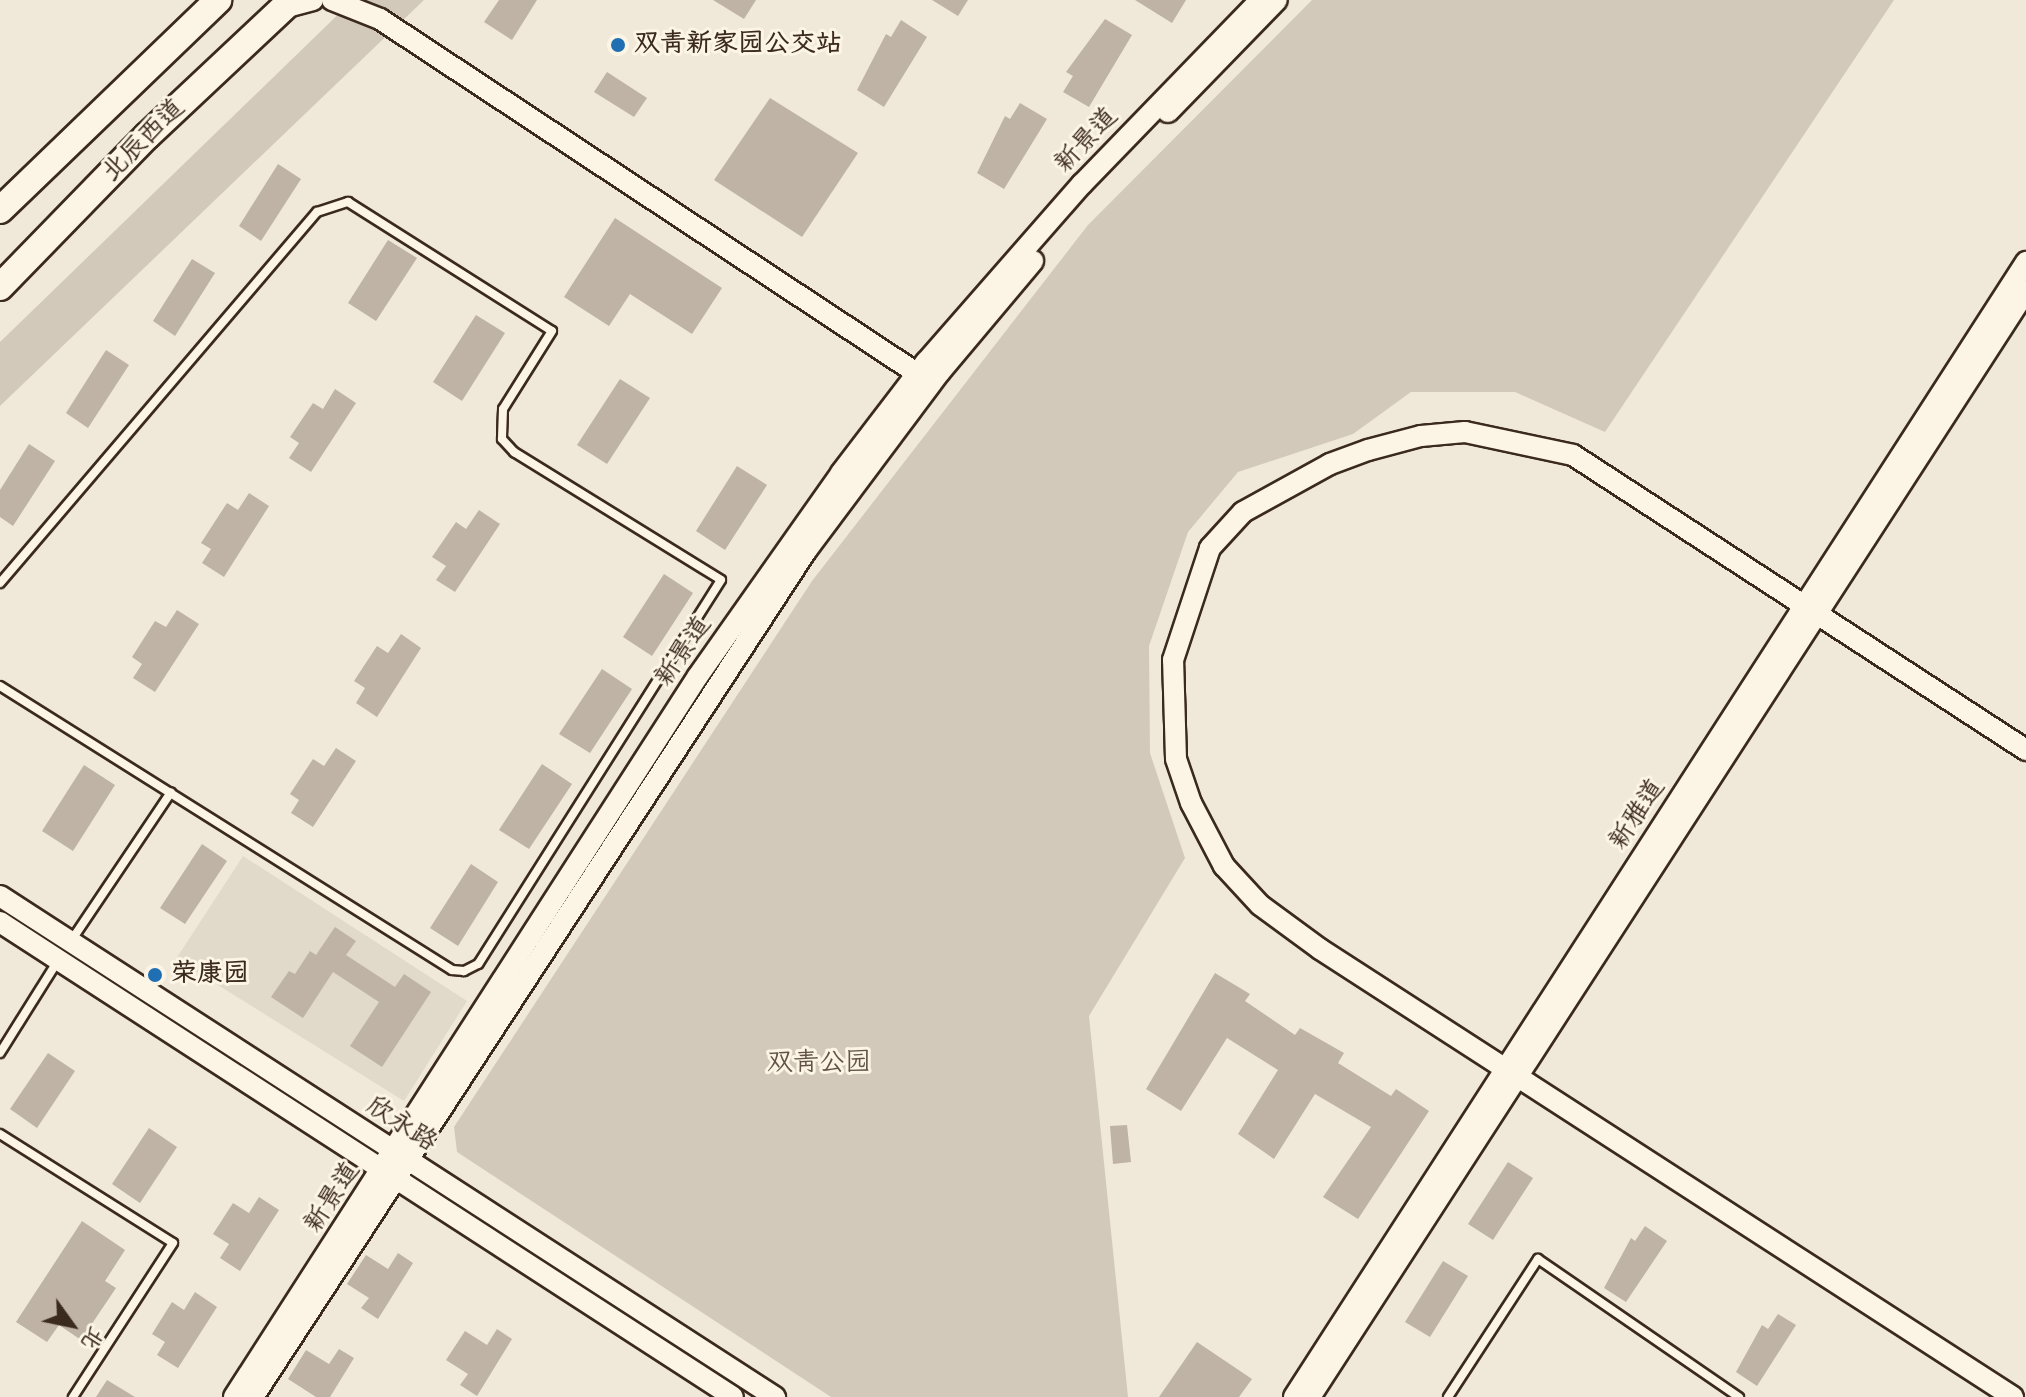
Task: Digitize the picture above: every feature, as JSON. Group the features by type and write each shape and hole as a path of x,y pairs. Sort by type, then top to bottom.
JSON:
{"main road":[{"name":"北辰西道","path":"0,210 218,0"},
{"name":"北辰西道","path":"0,287 147,136 288,4"}],"street":[{"path":"288,4 313,0"},
{"path":"332,0 380,19 929,372"},
{"path":"375,0 929,372"},
{"name":"新景道","path":"253,1397 698,676 929,372 1082,184 1260,0"},
{"name":"新景道","path":"929,372 1076,210 1277,0"},
{"name":"新雅道","path":"1310,1397 1512,1074 1809,611 2026,262"},
{"name":"新雅道","path":"1809,611 2026,291"},
{"path":"2026,750 1573,455 1465,432 1421,436 1330,464 1243,512 1210,548 1173,660 1171,709 1176,759 1209,842 1234,878 1276,919 2015,1397 2026,1382"},
{"name":"欣永路","path":"0,896 64,951 395,1164 775,1397"},
{"name":"欣永路","path":"0,922 64,951"},
{"name":"新雅道","path":"1294,1397 1512,1074"},
{"name":"新景道","path":"234,1397 395,1164"},
{"name":"欣永路","path":"395,1164 733,1397"}],"lane":[{"path":"0,583 317,212 348,202 552,331 503,409 499,426 508,446 721,580 478,964 464,971 452,970 0,686"},
{"path":"0,1053 171,792"},
{"path":"0,1134 173,1243 73,1397"},
{"path":"1448,1397 1538,1259 1739,1397"}],"shaded area":[{"path":"243,856 467,1001 404,1101 176,959"}],"green space":[{"path":"353,0 424,0 0,406 0,342"},
{"name":"双青公园","path":"1312,0 1894,0 1605,432 1515,392 1411,392 1353,434 1238,472 1188,532 1149,646 1150,753 1185,858 1089,1016 1128,1397 831,1397 457,1152 454,1127 812,581 1088,225"}],"building":[{"path":"499,0 537,0 512,40 484,22"},
{"path":"713,0 756,0 744,19"},
{"path":"932,0 968,0 958,16"},
{"path":"1135,0 1186,0 1172,23"},
{"path":"1105,19 1132,35 1089,107 1063,92 1073,76 1066,72"},
{"path":"901,20 927,37 884,107 857,90 886,34 891,37"},
{"path":"607,72 647,98 634,117 594,92"},
{"path":"770,98 858,153 802,237 714,180"},
{"path":"1020,103 1047,119 1004,189 977,173 1005,116 1010,119"},
{"path":"278,164 301,179 261,241 239,226"},
{"path":"615,218 722,288 692,334 630,294 609,326 564,297"},
{"path":"388,240 417,258 376,321 348,303"},
{"path":"192,259 215,273 175,336 153,321"},
{"path":"476,315 505,333 462,401 433,382"},
{"path":"106,350 129,365 88,428 66,413"},
{"path":"620,379 650,398 607,464 577,445"},
{"path":"335,389 356,403 311,472 289,458 299,443 290,437 313,403 323,409"},
{"path":"29,444 55,461 13,526 0,517 0,490"},
{"path":"737,466 767,485 725,550 696,531"},
{"path":"249,493 269,506 224,577 202,563 211,549 201,543 227,503 238,510"},
{"path":"479,510 500,524 455,592 436,580 446,566 432,557 456,522 466,529"},
{"path":"664,574 693,593 652,656 623,637"},
{"path":"177,610 199,624 155,692 133,678 142,664 132,657 155,621 166,627"},
{"path":"401,634 421,648 377,717 356,703 365,688 354,681 377,646 388,653"},
{"path":"602,669 632,689 590,753 559,734"},
{"path":"336,748 356,761 313,827 291,813 299,800 290,794 313,759 324,766"},
{"path":"542,764 572,784 529,849 499,830"},
{"path":"84,765 115,785 73,851 42,831"},
{"path":"202,844 227,861 185,924 160,908"},
{"path":"471,864 498,882 458,946 430,928"},
{"path":"335,927 356,941 346,955 395,987 404,974 431,992 382,1067 350,1046 379,1002 333,972 303,1018 271,997 289,971 295,974 310,951 316,955"},
{"path":"1215,973 1250,994 1245,1001 1295,1035 1300,1028 1344,1053 1338,1063 1391,1096 1396,1089 1429,1111 1358,1219 1323,1197 1371,1127 1315,1094 1274,1159 1238,1134 1278,1070 1227,1038 1181,1111 1146,1089"},
{"path":"48,1053 75,1071 37,1128 10,1109"},
{"path":"1127,1125 1131,1162 1113,1164 1110,1126"},
{"path":"149,1128 177,1147 140,1203 112,1184"},
{"path":"1508,1162 1533,1178 1493,1240 1468,1224"},
{"path":"259,1197 279,1210 240,1271 220,1258 229,1244 213,1234 233,1203 249,1213"},
{"path":"82,1221 125,1250 105,1281 116,1288 81,1340 59,1325 47,1342 16,1322"},
{"path":"1645,1226 1667,1241 1626,1302 1604,1288 1631,1238 1635,1241"},
{"path":"398,1253 413,1263 378,1319 361,1308 369,1298 347,1284 366,1255 388,1269"},
{"path":"1443,1261 1468,1276 1430,1337 1405,1322"},
{"path":"195,1292 217,1307 178,1368 157,1355 165,1342 152,1334 172,1302 184,1310"},
{"path":"1778,1314 1796,1325 1757,1386 1736,1372 1762,1325 1768,1329"},
{"path":"497,1329 512,1339 477,1396 460,1385 468,1374 446,1360 465,1331 487,1345"},
{"path":"1197,1342 1252,1379 1239,1397 1159,1397"},
{"path":"339,1349 354,1358 330,1397 316,1397 288,1379 306,1350 329,1364"},
{"path":"107,1380 135,1397 96,1397"}],"place":[{"name":"双青新家园公交站","path":"618,45"},
{"name":"荣康园","path":"155,975"}]}
